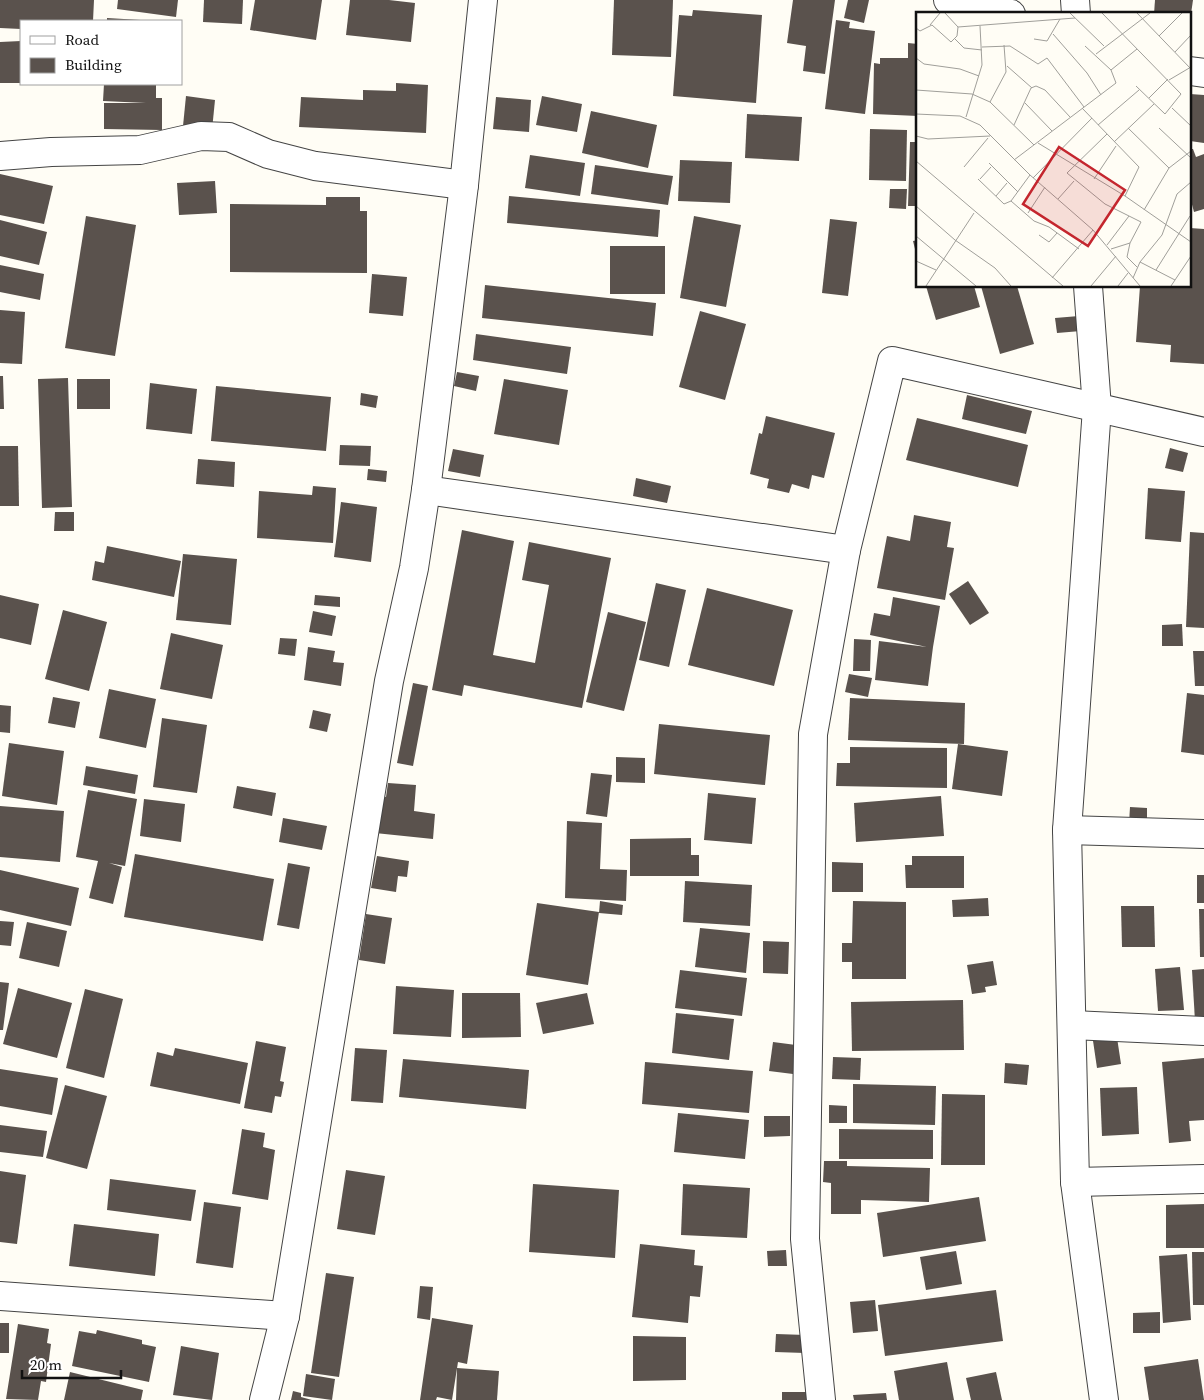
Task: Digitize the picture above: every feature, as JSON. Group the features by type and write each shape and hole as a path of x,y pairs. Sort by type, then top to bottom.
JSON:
{"street":[{"path":"264,1400 285,1316 389,681 414,568 426,490 464,185 483,0"},
{"path":"948,0 1002,12"},
{"path":"0,156 51,152 140,150 201,136 229,137 268,154 315,166 464,185"},
{"path":"1088,288 1097,408 1067,830 1075,1182 1104,1400"},
{"path":"822,1400 805,1239 813,734 846,550 892,361 1204,432"},
{"path":"426,490 846,550"},
{"path":"1067,830 1204,834"},
{"path":"1072,1025 1204,1030"},
{"path":"1075,1182 1204,1179"},
{"path":"0,1296 285,1316"}],"building":[{"path":"0,0 94,0 93,20 20,20 20,29 0,28"},
{"path":"118,0 178,0 176,17 117,9"},
{"path":"204,0 243,0 242,24 203,22"},
{"path":"255,0 322,0 316,40 250,30"},
{"path":"350,0 389,0 415,3 411,42 346,35"},
{"path":"614,0 673,0 671,57 612,55"},
{"path":"793,0 835,0 825,74 803,71 806,46 787,43"},
{"path":"848,0 869,0 864,23 844,18"},
{"path":"1155,0 1193,0 1191,12 1154,12"},
{"path":"693,10 762,15 756,103 673,96 679,15 692,16"},
{"path":"107,18 141,20 107,20"},
{"path":"836,20 850,22 849,28 875,31 865,114 825,109"},
{"path":"20,41 20,83 0,83 0,42"},
{"path":"908,43 916,44 916,116 873,114 874,63 880,64 880,58 908,58"},
{"path":"396,83 428,85 426,133 299,127 301,97 363,100 363,90 396,91"},
{"path":"104,85 156,85 156,98 162,98 162,130 104,129 104,103 146,103 103,101"},
{"path":"1192,94 1204,95 1204,143 1192,141"},
{"path":"186,96 215,100 212,130 183,126"},
{"path":"542,96 582,104 577,132 536,125"},
{"path":"496,97 531,100 529,132 493,129"},
{"path":"591,111 657,125 648,168 582,153"},
{"path":"747,114 802,117 799,161 745,158"},
{"path":"870,129 907,130 906,181 869,180"},
{"path":"910,142 916,142 916,206 908,206"},
{"path":"1192,149 1196,157 1204,154 1204,209 1194,212 1192,204"},
{"path":"530,155 585,163 580,196 525,188"},
{"path":"680,160 732,162 730,203 678,201"},
{"path":"595,165 673,176 668,205 591,194"},
{"path":"0,174 53,186 44,224 0,215"},
{"path":"215,181 217,213 179,215 177,183"},
{"path":"890,189 907,189 906,209 889,208"},
{"path":"509,196 660,210 658,237 507,223"},
{"path":"326,197 360,197 360,211 367,211 367,273 230,272 230,204 326,205"},
{"path":"86,216 136,225 115,356 65,348"},
{"path":"694,216 741,225 726,307 680,298"},
{"path":"830,219 857,222 848,296 822,293"},
{"path":"0,220 47,232 39,265 0,256"},
{"path":"1192,228 1204,229 1204,364 1170,362 1171,345 1136,342 1140,288 1192,288"},
{"path":"916,240 916,253 913,241"},
{"path":"610,246 665,246 665,294 610,294"},
{"path":"0,265 44,274 40,300 0,292"},
{"path":"372,274 407,277 403,316 369,313"},
{"path":"485,285 656,303 653,336 482,318"},
{"path":"927,288 975,288 980,307 936,320"},
{"path":"982,288 1018,288 1034,344 1000,354"},
{"path":"0,310 25,312 22,364 0,363"},
{"path":"700,311 746,324 725,400 679,387"},
{"path":"1079,316 1081,331 1057,333 1055,318"},
{"path":"476,334 571,347 567,374 473,360"},
{"path":"457,372 479,376 476,391 454,386"},
{"path":"0,376 3,376 4,409 0,409"},
{"path":"68,378 72,507 42,508 38,379"},
{"path":"77,379 110,379 110,409 77,409"},
{"path":"504,379 568,390 559,445 494,434"},
{"path":"150,383 197,389 192,434 146,429"},
{"path":"216,386 331,397 326,451 211,441"},
{"path":"361,393 378,396 376,408 360,405"},
{"path":"967,395 1032,411 1026,434 962,419"},
{"path":"766,416 835,433 824,478 812,475 809,489 792,484 789,493 767,488 769,479 750,474 759,433 762,434"},
{"path":"917,418 1028,445 1018,487 906,460"},
{"path":"340,445 371,446 370,466 339,465"},
{"path":"0,446 18,446 19,506 0,506"},
{"path":"1170,448 1188,453 1183,472 1165,468"},
{"path":"453,449 484,455 480,477 448,471"},
{"path":"198,459 235,462 234,487 196,484"},
{"path":"368,469 387,471 386,482 367,480"},
{"path":"636,478 671,486 667,503 633,496"},
{"path":"313,486 336,488 333,543 257,538 259,491 312,495"},
{"path":"1148,488 1185,491 1181,542 1145,539"},
{"path":"341,502 377,507 371,562 334,557"},
{"path":"55,512 74,512 74,531 54,531"},
{"path":"914,515 951,522 947,547 954,548 945,600 877,588 887,536 910,541"},
{"path":"462,530 514,541 493,655 535,663 549,585 522,580 529,542 611,558 582,708 464,685 462,696 432,690"},
{"path":"1190,532 1204,533 1204,628 1186,627"},
{"path":"107,546 181,561 174,597 92,580 95,561 104,563"},
{"path":"183,554 237,559 231,625 176,620"},
{"path":"968,581 989,613 970,625 949,594"},
{"path":"656,583 686,590 669,667 639,660"},
{"path":"707,588 793,610 774,686 688,665"},
{"path":"0,595 39,604 31,645 0,638"},
{"path":"315,595 340,597 340,607 314,605"},
{"path":"893,597 940,606 928,686 875,680 879,641 927,647 870,635 874,613 890,616"},
{"path":"63,610 107,622 89,691 45,679"},
{"path":"313,611 336,616 332,636 309,632"},
{"path":"608,612 646,622 624,711 586,702"},
{"path":"1182,624 1183,646 1162,646 1162,625"},
{"path":"171,633 223,645 212,699 160,689"},
{"path":"280,638 297,639 295,656 278,654"},
{"path":"854,639 871,640 870,671 853,671"},
{"path":"308,647 335,651 333,662 344,663 341,686 304,680"},
{"path":"1193,651 1204,651 1204,686 1195,686"},
{"path":"849,674 872,678 868,697 845,692"},
{"path":"413,683 428,686 413,766 397,763"},
{"path":"109,689 156,699 146,748 99,738"},
{"path":"1187,693 1204,695 1204,755 1181,752"},
{"path":"53,697 80,702 75,728 48,723"},
{"path":"850,698 965,703 964,744 848,740"},
{"path":"0,705 11,706 10,733 0,732"},
{"path":"313,710 331,714 327,732 309,728"},
{"path":"162,718 207,725 197,793 153,787"},
{"path":"659,724 770,735 765,785 654,774"},
{"path":"9,743 64,751 57,805 2,796"},
{"path":"958,744 1008,751 1002,796 952,789"},
{"path":"850,747 947,748 947,788 836,786 837,763 850,763"},
{"path":"616,757 645,758 645,783 616,782"},
{"path":"86,766 138,775 135,794 83,785"},
{"path":"591,773 612,775 607,817 586,814"},
{"path":"388,783 416,785 414,811 435,814 433,839 375,833 378,795 386,797"},
{"path":"237,786 276,793 272,816 233,808"},
{"path":"88,790 137,799 125,866 109,863 122,867 113,904 89,898 98,861 76,857"},
{"path":"708,793 756,798 752,844 704,840"},
{"path":"941,796 944,836 856,842 854,803"},
{"path":"144,799 185,804 181,842 140,836"},
{"path":"0,806 64,811 60,862 0,857"},
{"path":"1130,807 1147,808 1147,824 1129,824"},
{"path":"283,818 327,826 322,850 279,842"},
{"path":"567,821 602,823 600,869 627,870 626,901 565,898"},
{"path":"691,838 691,855 699,855 699,876 630,876 630,839"},
{"path":"135,854 274,879 263,941 124,917"},
{"path":"377,856 409,861 407,877 398,876 396,892 371,888"},
{"path":"912,856 964,856 964,888 906,888 905,865 912,865"},
{"path":"832,862 863,863 863,892 832,892"},
{"path":"288,863 310,867 299,929 277,925"},
{"path":"0,870 79,888 71,926 0,910"},
{"path":"1197,875 1204,875 1204,903 1197,903"},
{"path":"685,881 752,885 750,926 683,922"},
{"path":"988,898 989,916 953,917 952,900"},
{"path":"600,901 623,905 622,915 599,913"},
{"path":"853,901 906,902 906,979 852,979 852,962 842,962 842,943 852,943"},
{"path":"537,903 599,912 588,985 526,975"},
{"path":"1121,906 1154,906 1155,947 1122,947"},
{"path":"1199,909 1204,909 1204,957 1200,957"},
{"path":"366,914 392,918 385,964 359,960"},
{"path":"0,921 14,922 11,946 0,945"},
{"path":"27,922 67,931 59,967 19,958"},
{"path":"700,928 750,933 746,973 695,967"},
{"path":"763,941 789,942 788,974 763,973"},
{"path":"993,961 997,985 985,987 986,992 972,994 967,965"},
{"path":"1180,967 1184,1010 1158,1011 1155,969"},
{"path":"1204,969 1204,1021 1195,1021 1192,970"},
{"path":"680,970 747,978 742,1016 675,1008"},
{"path":"0,982 9,983 3,1030 0,1030"},
{"path":"396,986 454,990 451,1037 393,1034"},
{"path":"18,988 72,1003 57,1058 3,1044"},
{"path":"85,989 123,999 104,1078 66,1068"},
{"path":"462,993 520,993 521,1037 462,1038"},
{"path":"587,993 594,1024 543,1034 536,1003"},
{"path":"963,1000 964,1050 852,1051 851,1002"},
{"path":"676,1013 734,1019 729,1060 672,1053"},
{"path":"1116,1031 1121,1064 1097,1068 1092,1034"},
{"path":"256,1041 286,1047 280,1081 284,1082 281,1097 275,1096 272,1113 244,1108"},
{"path":"773,1042 796,1045 793,1074 769,1071"},
{"path":"175,1048 248,1063 240,1104 150,1086 157,1052 173,1056"},
{"path":"355,1048 387,1050 383,1103 351,1101"},
{"path":"833,1057 861,1058 860,1080 832,1079"},
{"path":"1204,1058 1204,1120 1189,1121 1191,1141 1169,1143 1162,1062"},
{"path":"403,1059 529,1070 526,1109 399,1097"},
{"path":"645,1062 753,1071 749,1113 642,1104"},
{"path":"1005,1063 1029,1065 1027,1085 1004,1083"},
{"path":"0,1069 58,1078 52,1115 0,1106"},
{"path":"853,1084 936,1086 935,1125 853,1123"},
{"path":"65,1085 107,1096 87,1169 46,1158"},
{"path":"1137,1087 1139,1134 1102,1136 1100,1088"},
{"path":"942,1094 985,1095 985,1165 941,1165"},
{"path":"829,1105 847,1106 847,1123 829,1123"},
{"path":"678,1113 749,1120 745,1159 674,1152"},
{"path":"764,1116 790,1116 790,1136 764,1137"},
{"path":"0,1125 47,1131 43,1157 0,1152"},
{"path":"242,1129 265,1133 263,1147 275,1150 268,1200 232,1194"},
{"path":"839,1129 933,1130 933,1159 839,1159"},
{"path":"824,1161 847,1161 847,1166 930,1168 929,1202 861,1200 861,1214 831,1214 831,1183 823,1182"},
{"path":"346,1170 385,1176 375,1235 337,1229"},
{"path":"0,1171 26,1175 17,1244 0,1242"},
{"path":"110,1179 196,1190 191,1221 107,1210"},
{"path":"533,1184 619,1190 615,1258 529,1252"},
{"path":"683,1184 750,1188 747,1238 681,1235"},
{"path":"979,1197 986,1241 883,1257 877,1213"},
{"path":"204,1202 241,1207 233,1268 196,1263"},
{"path":"1204,1204 1204,1248 1166,1248 1166,1205"},
{"path":"74,1224 159,1234 155,1276 69,1266"},
{"path":"640,1244 695,1250 694,1265 703,1266 700,1297 690,1296 688,1323 632,1317"},
{"path":"786,1250 787,1266 768,1266 767,1251"},
{"path":"956,1251 962,1284 926,1290 920,1257"},
{"path":"1192,1252 1204,1252 1204,1305 1193,1305"},
{"path":"1187,1254 1191,1320 1163,1323 1159,1256"},
{"path":"326,1273 354,1277 339,1377 311,1373"},
{"path":"420,1286 433,1287 430,1320 417,1318"},
{"path":"996,1290 1003,1341 885,1356 878,1305"},
{"path":"875,1300 878,1331 853,1333 850,1302"},
{"path":"1160,1312 1160,1333 1133,1333 1133,1313"},
{"path":"432,1318 473,1325 467,1364 458,1362 452,1400 437,1397 436,1400 420,1400"},
{"path":"0,1323 9,1323 9,1353 0,1353"},
{"path":"18,1324 49,1329 47,1343 51,1344 46,1382 41,1381 38,1400 6,1399"},
{"path":"97,1330 142,1340 142,1344 156,1347 149,1382 72,1366 79,1331 96,1334"},
{"path":"776,1334 806,1335 805,1353 775,1352"},
{"path":"633,1336 686,1337 686,1380 633,1381"},
{"path":"181,1346 219,1353 212,1400 173,1395"},
{"path":"1198,1359 1204,1400 1149,1400 1144,1367"},
{"path":"947,1362 954,1400 899,1400 894,1371"},
{"path":"457,1368 499,1371 497,1400 456,1400"},
{"path":"70,1372 143,1390 141,1400 64,1400"},
{"path":"996,1372 1002,1400 971,1400 966,1378"},
{"path":"306,1374 335,1379 332,1400 303,1396"},
{"path":"293,1391 301,1393 301,1397 312,1400 291,1400"},
{"path":"782,1392 811,1392 811,1400 782,1400"},
{"path":"886,1393 887,1400 854,1400 853,1395"}]}
